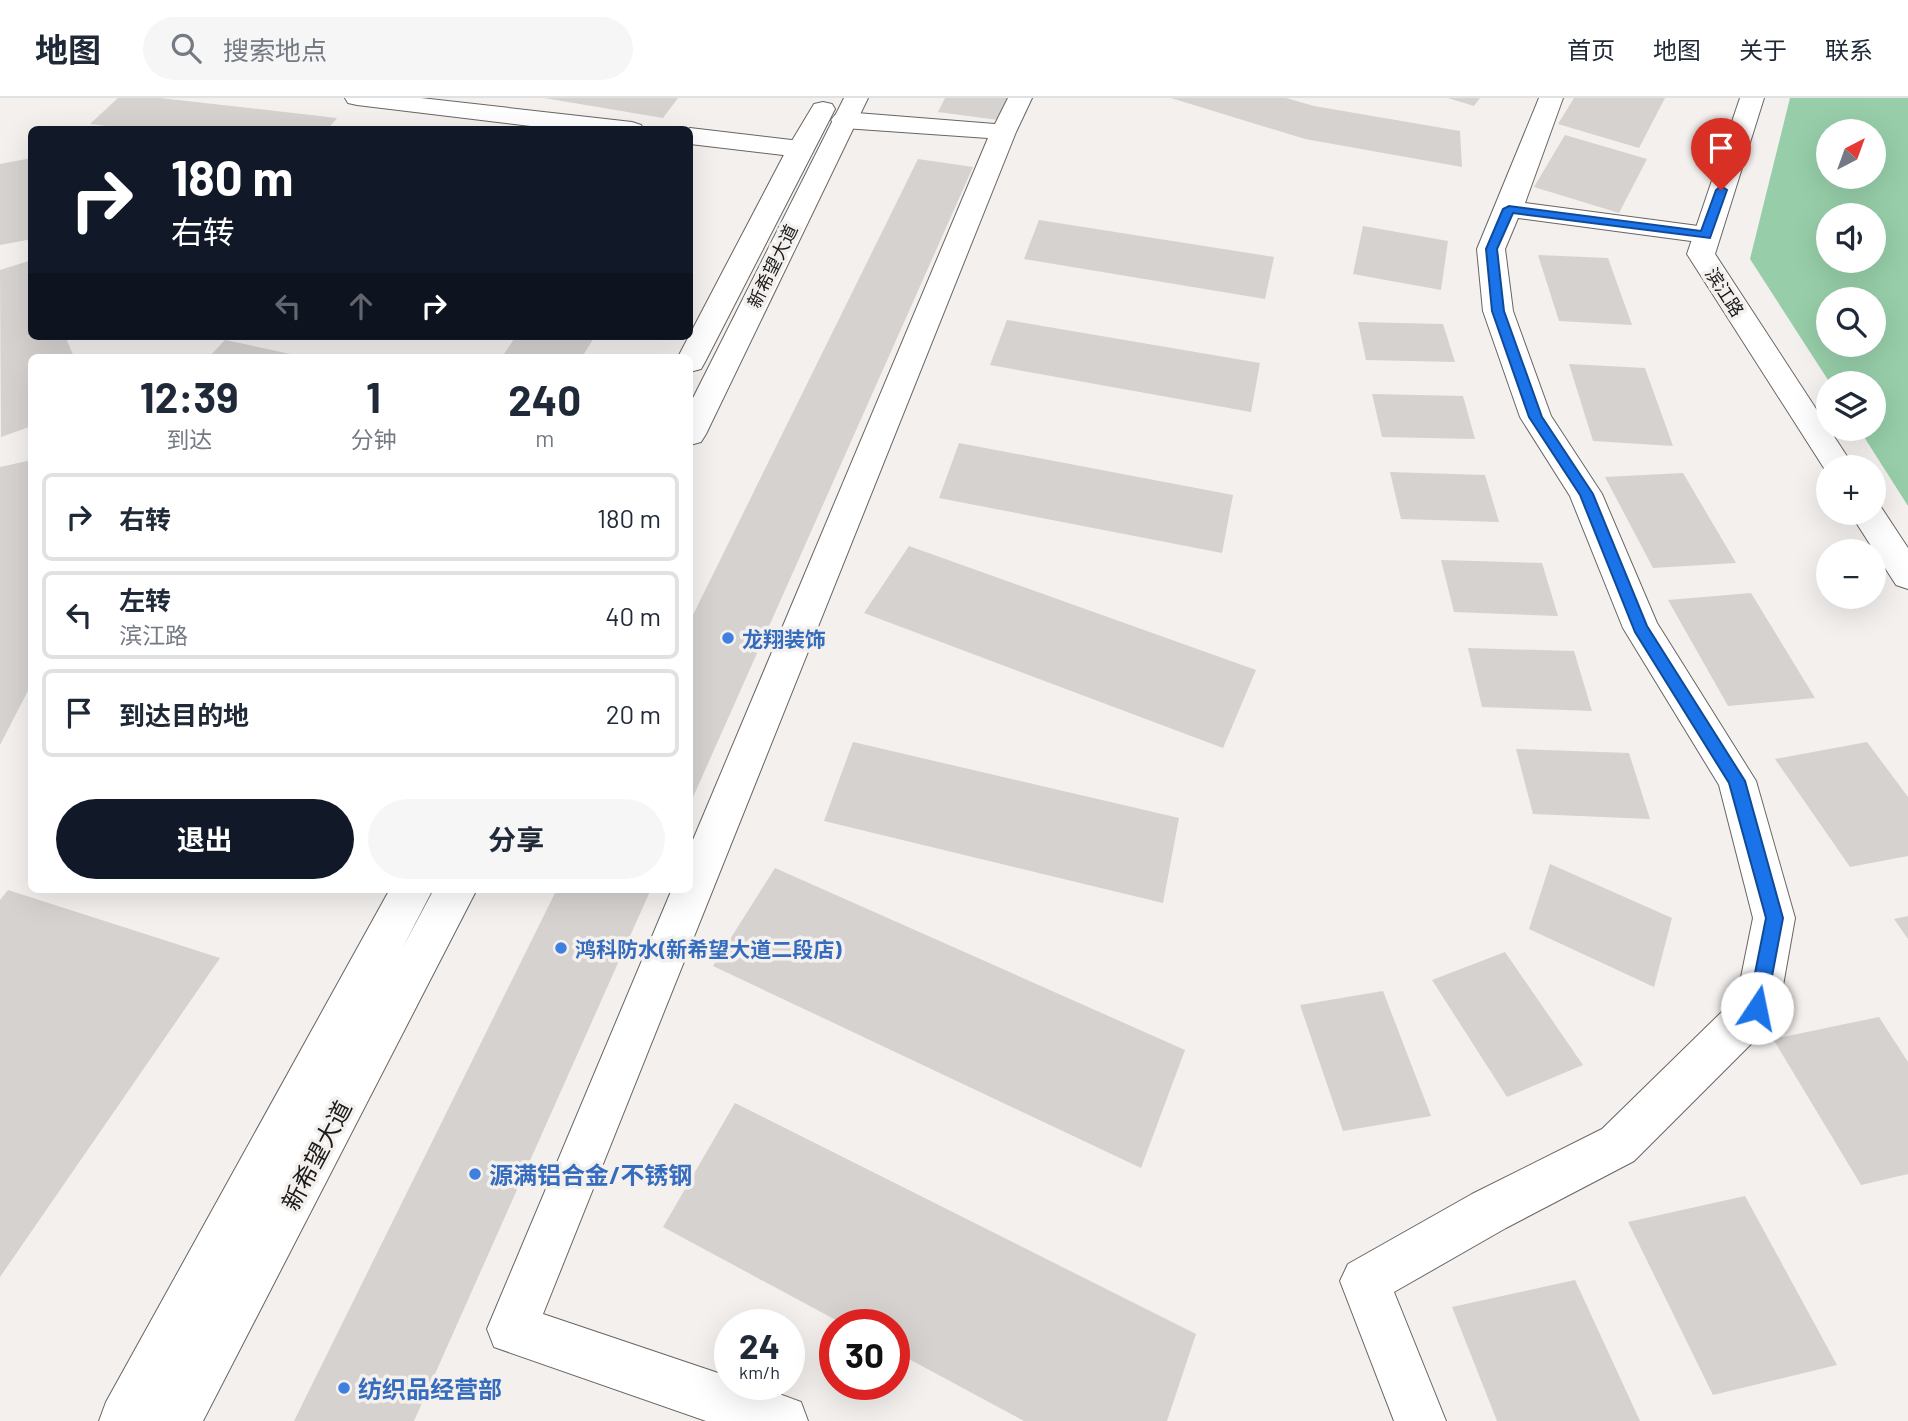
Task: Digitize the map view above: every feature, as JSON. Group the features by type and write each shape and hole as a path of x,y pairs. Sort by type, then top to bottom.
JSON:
{"street":[{"path":"357,98 598,126"},
{"path":"1420,1421 1365,1281 1489,1211 1618,1145 1757,1008 1774,918 1737,781 1641,628 1586,494 1536,417 1498,311 1492,249 1551,98"},
{"name":"滨江路","path":"1752,98 1701,254 1830,455"},
{"path":"693,356 800,149 843,105 1012,115 693,890"},
{"name":"新希望大道","path":"693,428 843,105"},
{"path":"693,136 800,149"},
{"path":"1509,209 1706,235"},
{"path":"1875,525 1908,576"},
{"path":"125,1421 410,893"},
{"name":"新希望大道","path":"175,1421 454,893"},
{"path":"692,893 512,1329 782,1421"}],"green space":[{"path":"1790,98 1908,98 1908,506 1886,471 1886,455 1876,455 1867,441 1886,441 1886,371 1822,371 1750,259"}],"building":[{"path":"118,98 160,98 337,118 330,126 90,124"},
{"path":"544,98 678,98 663,118"},
{"path":"945,98 1007,98 998,120 938,112"},
{"path":"1171,98 1286,98 1314,106 1460,131 1462,167 1305,139"},
{"path":"1448,98 1480,98 1474,106"},
{"path":"1574,98 1665,98 1639,148 1558,124"},
{"path":"1565,135 1647,159 1619,213 1534,187"},
{"path":"28,159 28,240 0,245 0,164"},
{"path":"918,159 973,167 693,797 693,615"},
{"path":"1039,220 1274,257 1265,299 1024,259"},
{"path":"1363,226 1448,241 1441,290 1353,274"},
{"path":"1538,255 1608,258 1632,325 1559,321"},
{"path":"28,261 28,340 67,340 73,354 28,354 28,427 1,437 0,270"},
{"path":"1007,320 1260,363 1251,412 990,365"},
{"path":"1358,322 1443,324 1455,362 1366,360"},
{"path":"225,340 291,354 212,354"},
{"path":"513,340 593,340 584,354 504,354"},
{"path":"1569,364 1645,368 1673,446 1593,441"},
{"path":"1372,394 1463,396 1475,439 1382,437"},
{"path":"959,443 1233,495 1222,553 939,498"},
{"path":"28,461 28,691 0,745 0,467"},
{"path":"1390,472 1485,475 1499,522 1401,519"},
{"path":"1683,473 1736,563 1653,568 1605,477"},
{"path":"909,546 1256,670 1223,748 864,613"},
{"path":"1441,560 1542,563 1558,616 1454,612"},
{"path":"1751,593 1815,698 1728,706 1668,600"},
{"path":"1468,648 1574,651 1592,711 1482,707"},
{"path":"853,742 1179,818 1163,903 824,821"},
{"path":"1867,742 1908,797 1908,856 1850,867 1775,759"},
{"path":"1516,749 1629,753 1650,819 1533,814"},
{"path":"1550,864 1672,918 1654,987 1529,929"},
{"path":"775,868 1185,1050 1141,1168 713,966"},
{"path":"8,890 220,958 0,1277 0,900"},
{"path":"555,893 649,893 414,1421 294,1421"},
{"path":"1908,916 1908,939 1894,919"},
{"path":"1505,952 1583,1065 1507,1097 1432,980"},
{"path":"1383,991 1431,1116 1343,1131 1300,1005"},
{"path":"1879,1017 1908,1062 1908,1174 1861,1185 1773,1039"},
{"path":"735,1103 1196,1334 1167,1421 1024,1421 910,1360 910,1309 819,1311 663,1227"},
{"path":"1745,1196 1837,1365 1713,1395 1628,1222"},
{"path":"1575,1280 1640,1421 1497,1421 1452,1307"}],"place":[{"name":"龙翔装饰","path":"728,638"},
{"name":"鸿科防水(新希望大道二段店)","path":"561,948"},
{"name":"源满铝合金/不锈钢","path":"475,1174"},
{"name":"纺织品经营部","path":"344,1388"}],"route":[{"path":"1721,190 1706,235 1509,209 1492,249 1498,311 1536,417 1586,494 1641,628 1737,781 1774,918 1757,1008"}]}
